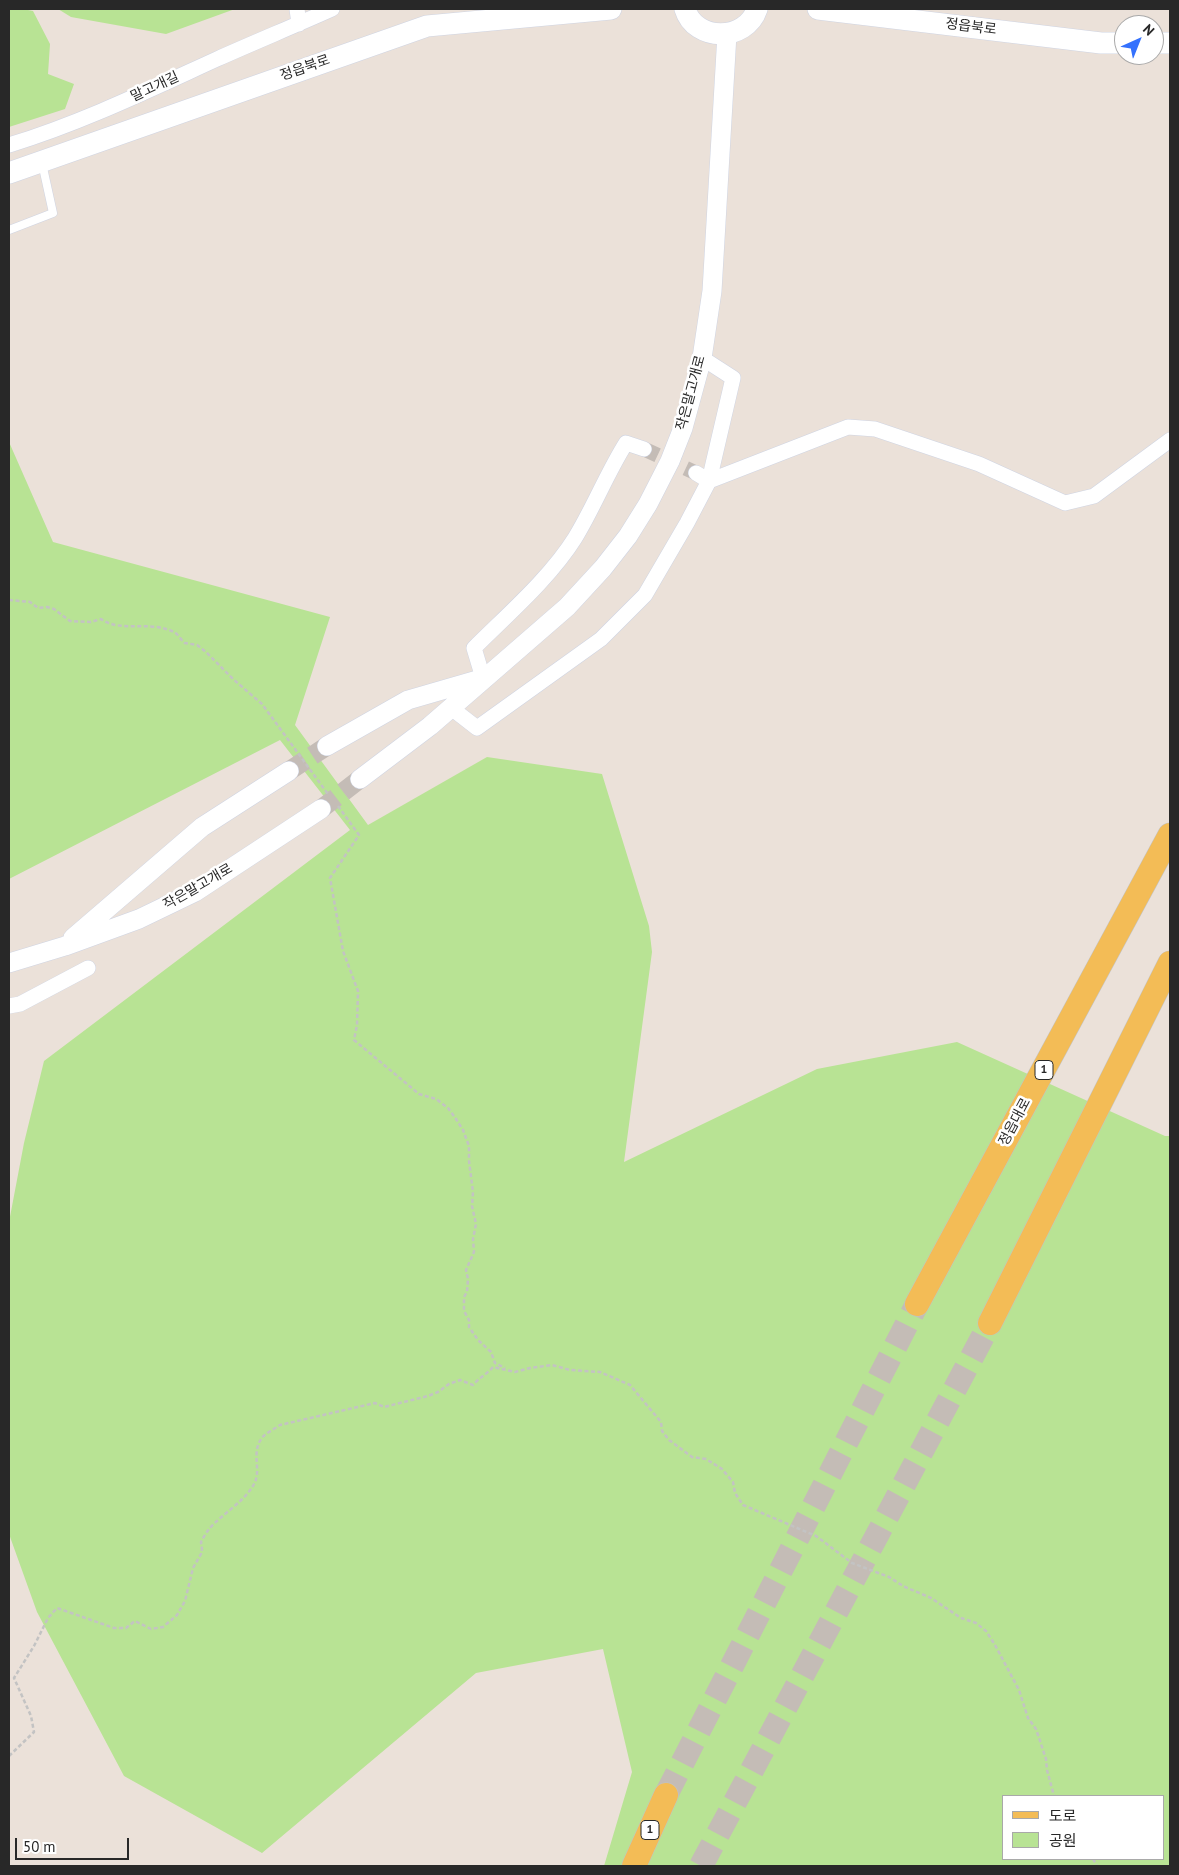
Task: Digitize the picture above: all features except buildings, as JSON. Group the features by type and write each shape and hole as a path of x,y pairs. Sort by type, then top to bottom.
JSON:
{"main road":[{"name":"정읍북로","path":"9,173 427,26 611,9"},
{"path":"685,9 694,23 704,30 715,34 727,34 739,30 748,23 756,9"},
{"name":"정읍북로","path":"818,9 1101,44 1114,43"},
{"name":"정읍대로","path":"917,1304 1170,835"},
{"path":"990,1323 1170,963"},
{"name":"1","path":"634,1866 666,1795"}],"street":[{"name":"말고개길","path":"9,145 125,101 273,33 298,16 332,9"},
{"name":"작은말고개로","path":"360,779 430,726 567,607 628,536 648,504 670,461 683,428 702,358 712,291 727,34"},
{"path":"450,707 477,728 602,639 645,595 687,523 733,378 702,358"},
{"path":"703,477 848,427 875,429 979,464 1065,503 1094,496 1170,440"},
{"path":"483,678 474,648 542,580 574,539 615,460 626,443 644,449"},
{"name":"작은말고개로","path":"327,746 408,700 483,678"},
{"name":"작은말고개로","path":"65,946 202,827 289,770"},
{"name":"작은말고개로","path":"9,963 65,946 139,919 195,892 329,804"},
{"path":"9,1006 20,1004 88,968"}],"lane":[{"path":"9,230 53,213 42,161"}],"path":[{"path":"9,600 30,602 38,608 47,607 54,609 70,621 91,622 101,619 108,624 157,626 176,633 185,643 197,645 232,680 262,704 329,804 359,835 330,878 343,951 358,991 357,1025 354,1040 419,1094 436,1099 448,1108 463,1130 469,1146 468,1161 473,1192 472,1206 476,1224 473,1239 474,1252 466,1270 468,1279 467,1292 464,1297 464,1312 469,1320 469,1327 478,1340 491,1352 495,1362 506,1369"},
{"path":"9,1756 34,1732 31,1716 14,1678 34,1646 48,1618 57,1608 114,1628 126,1628 134,1621 151,1629 163,1627 177,1615 185,1600 193,1568 202,1549 201,1542 208,1530 248,1492 255,1482 258,1469 256,1457 258,1444 263,1436 272,1432 280,1425 374,1403 384,1406 428,1396 460,1380 473,1385 478,1378 487,1374 493,1367 521,1371 552,1365 570,1370 600,1372 630,1385 661,1422 662,1431 669,1440 692,1457 706,1459 722,1469 733,1482 735,1493 743,1505 816,1536 852,1563 889,1577 903,1586 931,1598 961,1618 976,1623 986,1631 1020,1690 1028,1718 1039,1736 1054,1795"}],"green space":[{"path":"9,9 33,11 50,44 48,74 74,84 65,109 9,127"},
{"path":"58,9 235,9 166,34 71,17"},
{"path":"9,442 53,542 330,617 295,725 368,825 487,757 602,774 649,926 652,952 624,1162 817,1069 957,1042 1165,1136 1170,1136 1170,1866 604,1866 632,1772 603,1649 476,1673 262,1853 124,1776 37,1612 9,1534 9,1222 24,1143 44,1061 350,830 280,740 9,879"}],"tunnel":[{"path":"644,449 696,473"},
{"path":"289,771 327,746"},
{"path":"321,809 360,779"},
{"path":"666,1795 917,1304"},
{"path":"701,1866 990,1323"}]}
